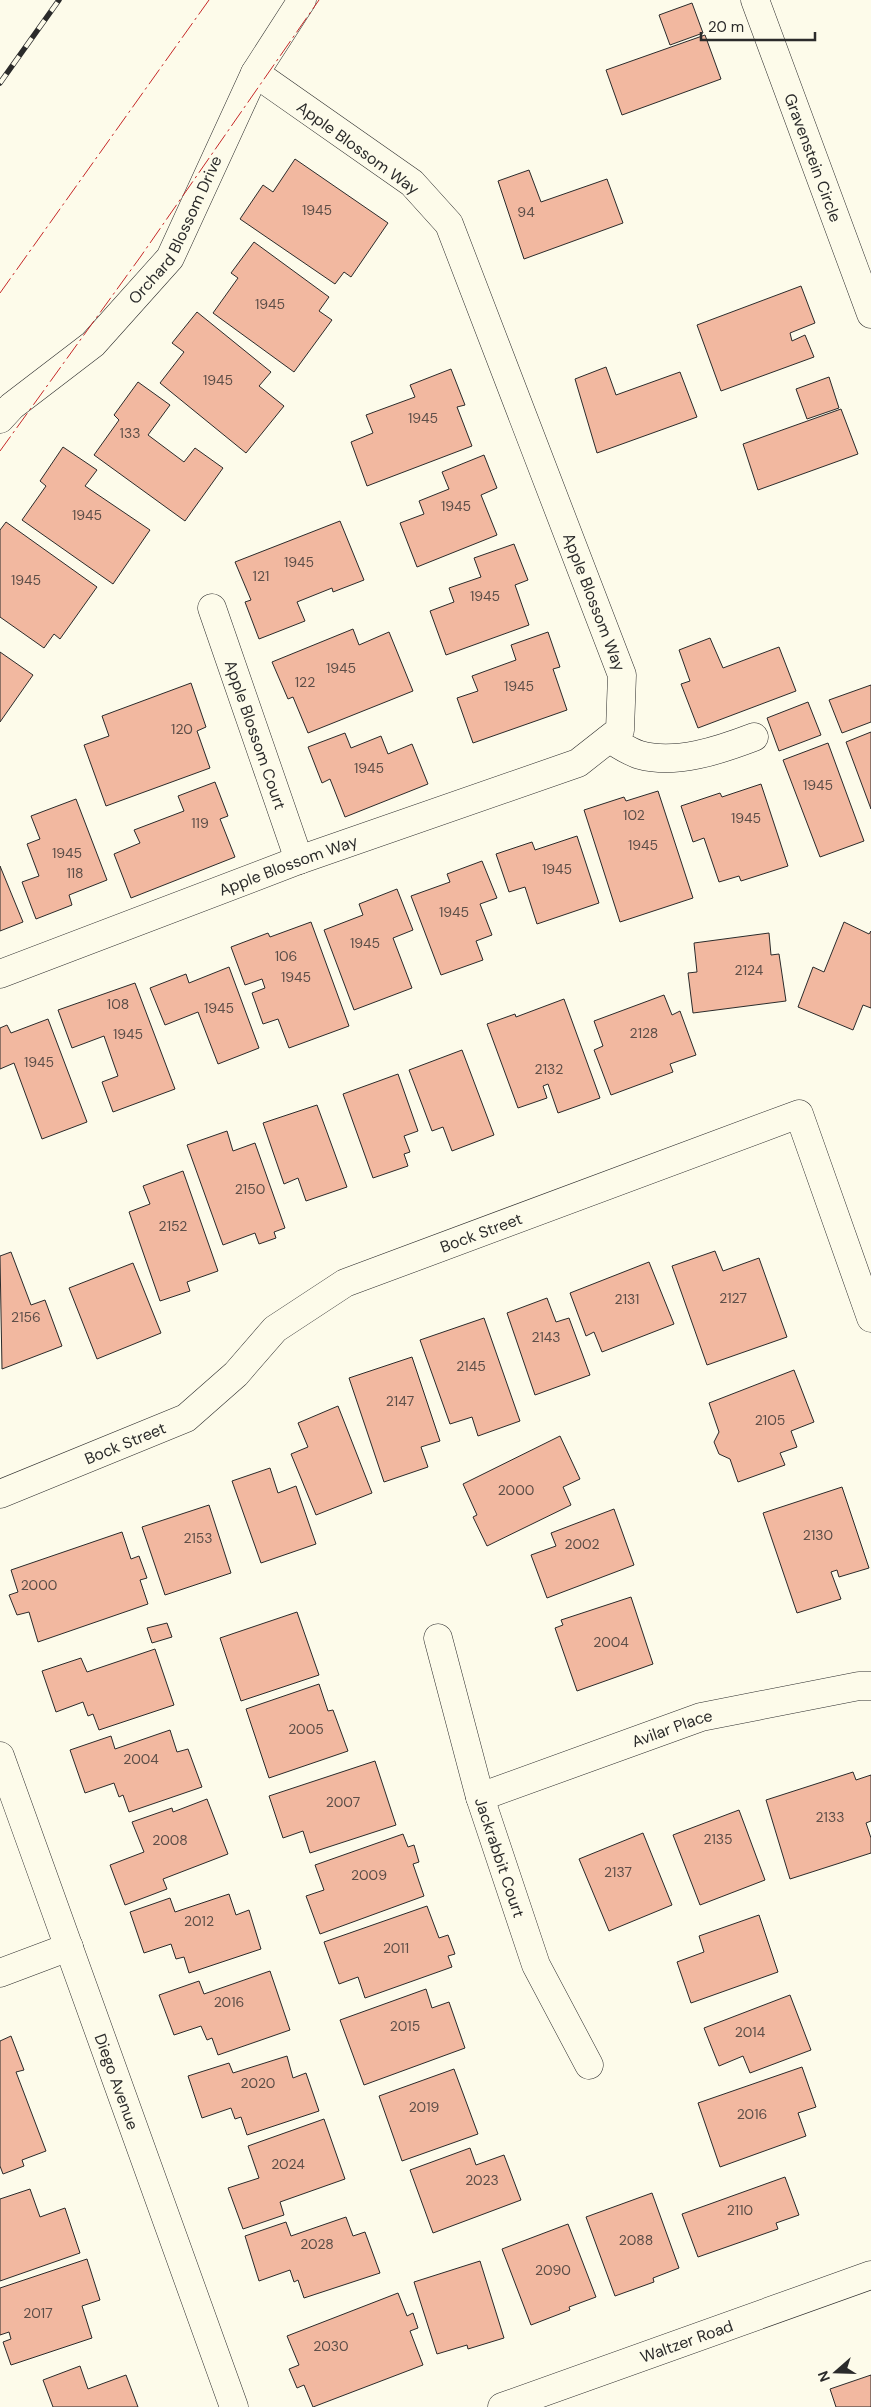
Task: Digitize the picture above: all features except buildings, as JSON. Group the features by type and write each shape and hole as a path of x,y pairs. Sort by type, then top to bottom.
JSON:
{"street":[{"name":"Orchard Blossom Drive","path":"0,419 12,406 93,344 170,258 255,73 302,0"},
{"name":"Gravenstein Circle","path":"755,0 871,314"},
{"name":"Apple Blossom Way","path":"0,974 299,860 578,763 620,730 622,675 449,224 412,183 255,73"},
{"name":"Apple Blossom Court","path":"212,608 299,860"},
{"path":"609,739 638,754 657,758 694,755 725,748 754,737"},
{"name":"Bock Street","path":"0,1494 186,1418 236,1374 275,1329 345,1283 799,1114 871,1318"},
{"name":"Jackrabbit Court","path":"438,1638 480,1797 536,1965 589,2065"},
{"name":"Avilar Place","path":"480,1797 701,1717 858,1686 871,1686"},
{"name":"Diego Avenue","path":"0,1756 234,2407"},
{"path":"0,1973 69,1948"},
{"name":"Waltzer Road","path":"502,2407 871,2275"}],"railway":[{"path":"0,83 59,0"}],"power":[{"path":"0,293 209,0"},
{"path":"0,451 141,256 319,0"}]}
